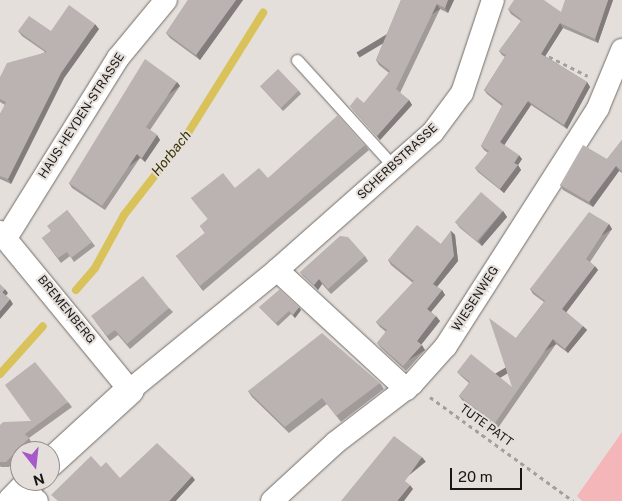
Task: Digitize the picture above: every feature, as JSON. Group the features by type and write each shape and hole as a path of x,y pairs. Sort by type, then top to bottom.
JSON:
{"street":[{"name":"HAUS-HEYDEN-STRASSE","path":"3,235 118,58 166,0"},
{"name":"SCHERBSTRASSE","path":"60,455 130,390 277,270 395,168 433,132 462,93 493,0"},
{"name":"WIESENWEG","path":"272,501 409,386 446,346 598,108 622,50"},
{"name":"BREMENBERG","path":"3,235 63,305 130,390"},
{"path":"277,270 409,386"}],"lane":[{"path":"296,60 395,168"}],"path":[{"path":"537,50 607,85"},
{"name":"TUTE PATT","path":"409,386 573,501"}],"shaded area":[{"path":"622,432 622,501 582,501 577,496"}],"building":[{"path":"188,0 236,0 196,55 166,33"},
{"path":"401,0 448,0 445,8 437,4 396,89 409,100 377,136 350,106 357,97 364,103 390,71 376,60"},
{"path":"514,0 544,0 561,12 565,0 608,0 595,39 560,23 541,54 587,82 564,125 528,101 500,142 519,155 514,163 518,165 500,189 475,168 489,151 481,146 503,104 484,90 506,55 499,51 522,20 508,9"},
{"path":"69,5 95,24 61,73 8,179 0,176 0,114 6,102 0,99 0,77 7,63 47,52 18,31 29,16 51,31"},
{"path":"145,59 177,82 146,127 157,135 142,158 137,154 102,206 69,183"},
{"path":"278,69 299,91 281,108 260,86"},
{"path":"338,115 365,145 200,286 176,256 205,233 200,226 208,219 191,198 223,173 235,188 259,168 268,178"},
{"path":"622,140 622,171 616,166 589,202 560,185 583,145 607,159"},
{"path":"481,192 503,211 477,241 455,222"},
{"path":"67,210 92,242 71,258 67,252 58,258 42,238 51,231 47,226"},
{"path":"589,212 609,224 586,259 595,266 562,309 583,326 565,349 553,339 495,423 459,396 470,382 457,372 471,354 512,387 489,318 516,338 545,301 530,289"},
{"path":"417,225 441,244 451,231 454,256 433,284 442,290 427,309 436,316 417,341 422,345 403,366 377,343 387,330 376,322 414,281 388,260"},
{"path":"340,236 348,237 365,256 328,289 319,279 314,285 300,272"},
{"path":"143,276 169,308 127,344 115,330 107,336 91,316"},
{"path":"0,284 5,289 2,292 10,299 0,311"},
{"path":"280,289 299,307 293,315 289,311 276,323 259,307"},
{"path":"322,333 380,383 336,416 322,398 285,427 248,391"},
{"path":"35,362 68,402 25,434 29,438 26,441 10,441 10,458 6,462 0,462 0,425 3,422 31,421 5,385"},
{"path":"394,436 422,457 405,481 410,485 397,501 341,501"},
{"path":"157,443 192,476 169,501 58,501 51,495 55,491 60,491 60,486 91,456 101,467 106,462 120,478"}],"waterway":[{"name":"Horbach","path":"76,290 95,268 124,215 188,133 263,13"},
{"name":"Horbach","path":"0,374 43,326"}]}
